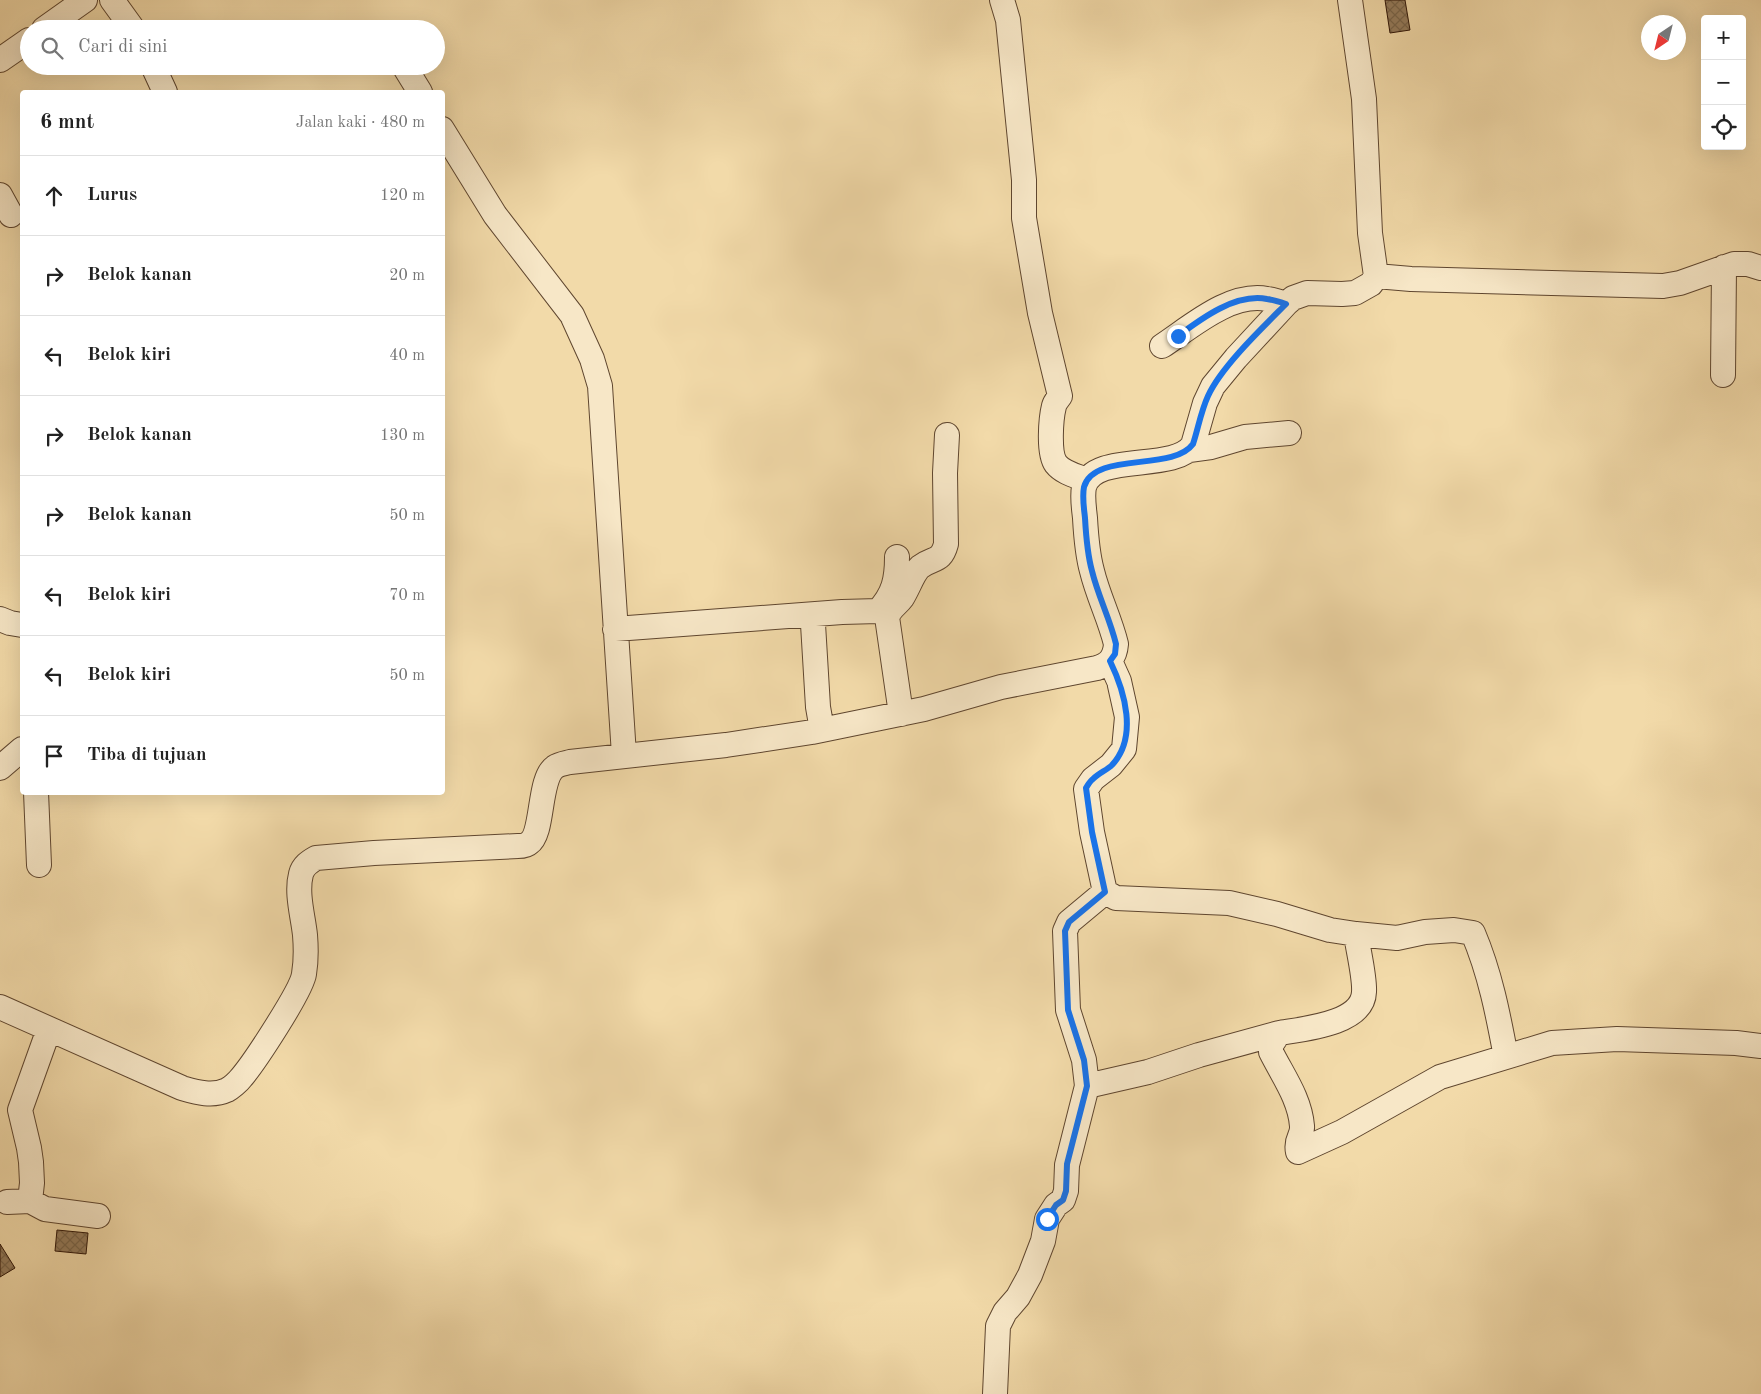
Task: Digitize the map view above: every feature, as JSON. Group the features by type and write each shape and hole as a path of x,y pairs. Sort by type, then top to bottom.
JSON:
{"street":[{"path":"56,20 84,0"},
{"path":"112,0 126,20"},
{"path":"1002,0 1008,20 1024,180 1024,218 1040,313 1060,396 1054,404 1052,454 1056,464 1061,469 1087,480"},
{"path":"1189,450 1193,444 1213,386 1286,304 1294,298 1307,293 1342,294 1355,292 1371,284 1376,276 1370,234 1364,99 1350,0"},
{"path":"0,60 20,46"},
{"path":"157,75 164,90"},
{"path":"410,75 419,90"},
{"path":"445,134 494,215 572,315 592,359 600,386 624,755"},
{"path":"1376,276 1412,280 1663,286 1680,283 1739,263 1761,268"},
{"path":"1723,375 1724,267"},
{"path":"1162,346 1202,318 1222,307 1242,300 1266,298 1286,304"},
{"path":"0,1006 182,1088 214,1094 227,1090 240,1079 257,1055 298,990 304,975 305,937 300,901 300,876 310,861 316,858 365,854 527,844 532,840 536,829 547,781 556,767 570,762 726,745 820,719 901,714 945,704 1001,687 1097,668 1110,661 1115,654 1116,644 1092,574 1086,548 1083,496 1087,480 1093,474 1110,468 1174,457 1189,450 1211,447 1245,438 1289,433"},
{"path":"901,714 887,617 892,607 900,600 920,566 938,558 944,552 946,544 945,473 947,436"},
{"path":"615,629 878,611 890,595 897,580 897,557"},
{"path":"0,619 20,625"},
{"path":"813,624 820,719"},
{"path":"1110,661 1119,680 1127,717 1124,749 1111,766 1093,779 1086,788 1092,832 1105,892 1116,898 1229,903 1277,914 1330,930 1356,934 1398,938 1425,932 1454,930 1473,934 1484,961 1496,1003 1506,1056"},
{"path":"0,768 20,753"},
{"path":"36,795 39,865"},
{"path":"996,1394 998,1326 1005,1312 1018,1297 1030,1275 1043,1241 1047,1219 1056,1205 1063,1200 1066,1191 1067,1164 1087,1086 1084,1060 1068,1010 1065,931 1069,922 1105,892"},
{"path":"1087,1086 1148,1072 1199,1055 1279,1033 1322,1025 1356,1011 1362,1004 1364,992 1356,934"},
{"path":"48,1029 20,1110 30,1155 32,1183 18,1202 45,1209 98,1216"},
{"path":"1279,1033 1271,1045 1271,1052 1299,1106 1303,1130 1296,1142 1298,1152 1342,1132 1440,1076 1552,1042 1617,1038 1736,1043 1761,1046"}],"building":[{"path":"1385,0 1405,0 1410,30 1390,33"},
{"path":"57,1230 88,1233 86,1254 55,1251"},
{"path":"0,1244 15,1268 0,1277"}],"route":[{"path":"1047,1219 1056,1205 1063,1200 1066,1191 1067,1164 1087,1086 1084,1060 1068,1010 1065,931 1069,922 1105,892 1092,832 1086,788 1093,779 1111,766 1124,749 1127,717 1119,680 1110,661 1115,654 1116,644 1108,615 1092,574 1086,548 1084,487 1087,480 1098,471 1174,457 1189,450 1193,444 1202,412 1213,386 1286,304 1266,298 1242,300 1222,307 1202,318 1178,336"}]}
